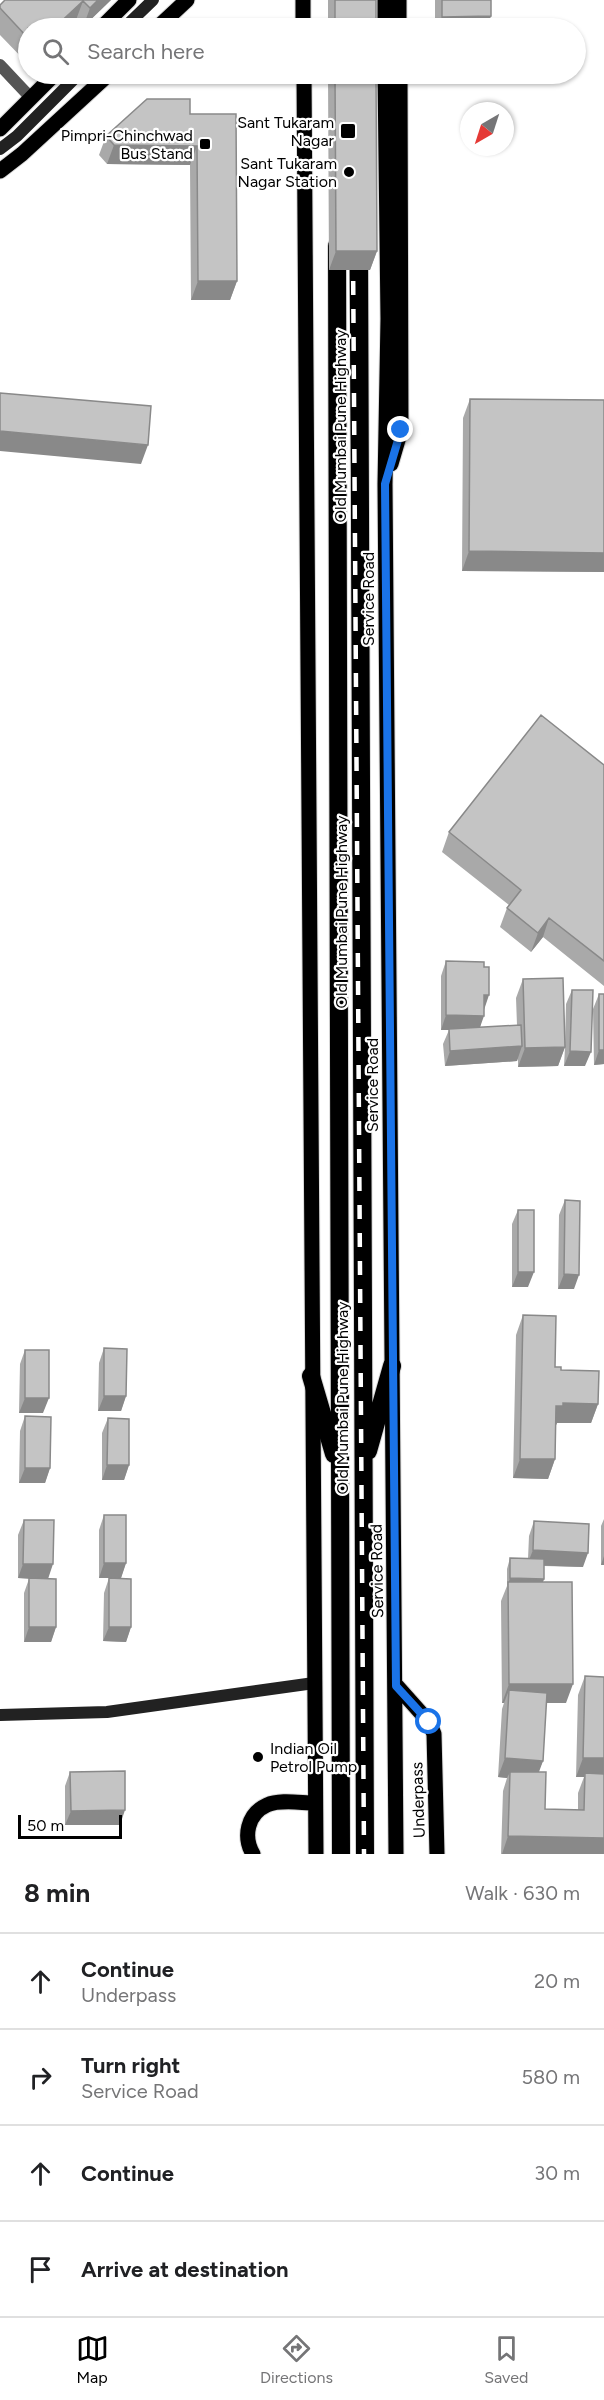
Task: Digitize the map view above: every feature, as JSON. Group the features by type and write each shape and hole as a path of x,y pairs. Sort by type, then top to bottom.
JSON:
{"highway":[{"name":"Old Mumbai Pune Highway","path":"337,223 341,1854"},
{"name":"Old Mumbai Pune Highway","path":"359,225 365,1854"},
{"path":"362,1474 392,1366"},
{"path":"311,1376 340,1476"}],"main road":[{"path":"111,18 129,0"},
{"path":"168,18 187,0"},
{"path":"303,0 303,18"},
{"path":"385,0 385,18"},
{"path":"399,0 399,18"},
{"path":"0,129 45,84"},
{"path":"0,171 22,154 98,84"},
{"path":"304,84 316,1854"},
{"name":"Service Road","path":"385,84 388,319 385,484 396,1854"},
{"path":"385,484 401,430 400,84"},
{"name":"Underpass","path":"396,1686 429,1722 434,1734 437,1854"},
{"path":"253,1854 248,1845 246,1833 256,1814 265,1805 315,1803"}],"street":[{"path":"134,18 153,0"},
{"path":"0,65 30,98"},
{"path":"0,149 17,136 69,84"},
{"path":"0,160 17,136"},
{"path":"0,1715 107,1712 314,1683"}],"building":[{"path":"5,0 98,0 90,8 83,1 65,18 18,18 18,27 0,8"},
{"path":"335,0 376,0 376,18 335,18"},
{"path":"442,0 491,0 491,16 442,17"},
{"name":"Sant Tukaram Nagar Station","path":"335,84 376,84 377,251 336,251"},
{"path":"147,99 190,99 190,114 236,114 237,281 198,281 197,146 114,145 106,136"},
{"path":"0,393 151,406 148,445 0,431"},
{"path":"470,399 604,400 604,553 469,551"},
{"path":"541,715 604,765 604,961 549,918 538,933 507,908 521,890 449,832"},
{"path":"446,961 484,962 484,967 489,967 489,995 484,995 484,1016 446,1015"},
{"path":"563,978 565,1047 525,1048 523,979"},
{"path":"572,990 593,990 591,1052 570,1051"},
{"path":"599,994 604,994 604,1050 599,1050"},
{"path":"521,1025 522,1046 450,1051 449,1029"},
{"path":"565,1200 580,1201 579,1275 564,1274"},
{"path":"518,1210 534,1210 534,1272 518,1272"},
{"path":"523,1315 556,1316 555,1367 561,1367 561,1370 599,1371 598,1404 563,1403 563,1406 556,1406 555,1459 520,1459"},
{"path":"104,1348 127,1349 126,1396 104,1396"},
{"path":"25,1350 49,1350 49,1398 25,1398"},
{"path":"25,1416 51,1417 50,1468 25,1468"},
{"path":"108,1418 129,1419 129,1465 107,1465"},
{"path":"104,1515 126,1515 126,1563 104,1563"},
{"path":"24,1520 54,1520 53,1564 23,1564"},
{"path":"534,1521 589,1524 588,1553 533,1550"},
{"path":"510,1558 544,1559 544,1579 510,1578"},
{"path":"29,1578 56,1579 56,1627 29,1627"},
{"path":"109,1578 131,1579 131,1627 109,1627"},
{"path":"508,1582 572,1582 573,1684 509,1684"},
{"path":"585,1676 604,1677 604,1758 583,1758"},
{"path":"509,1690 547,1693 543,1761 505,1758"},
{"path":"125,1771 125,1810 71,1811 70,1772"},
{"path":"510,1772 546,1772 545,1809 584,1810 585,1773 604,1774 604,1838 508,1836"}],"railway":[{"path":"353,253 364,1854"}],"place":[{"name":"Sant Tukaram Nagar","path":"348,131"},
{"name":"Pimpri-Chinchwad Bus Stand","path":"205,144"},
{"name":"Sant Tukaram Nagar Station","path":"349,172"},
{"name":"Indian Oil Petrol Pump","path":"258,1757"}],"route":[{"path":"401,430 385,484 396,1686 429,1722"}]}
